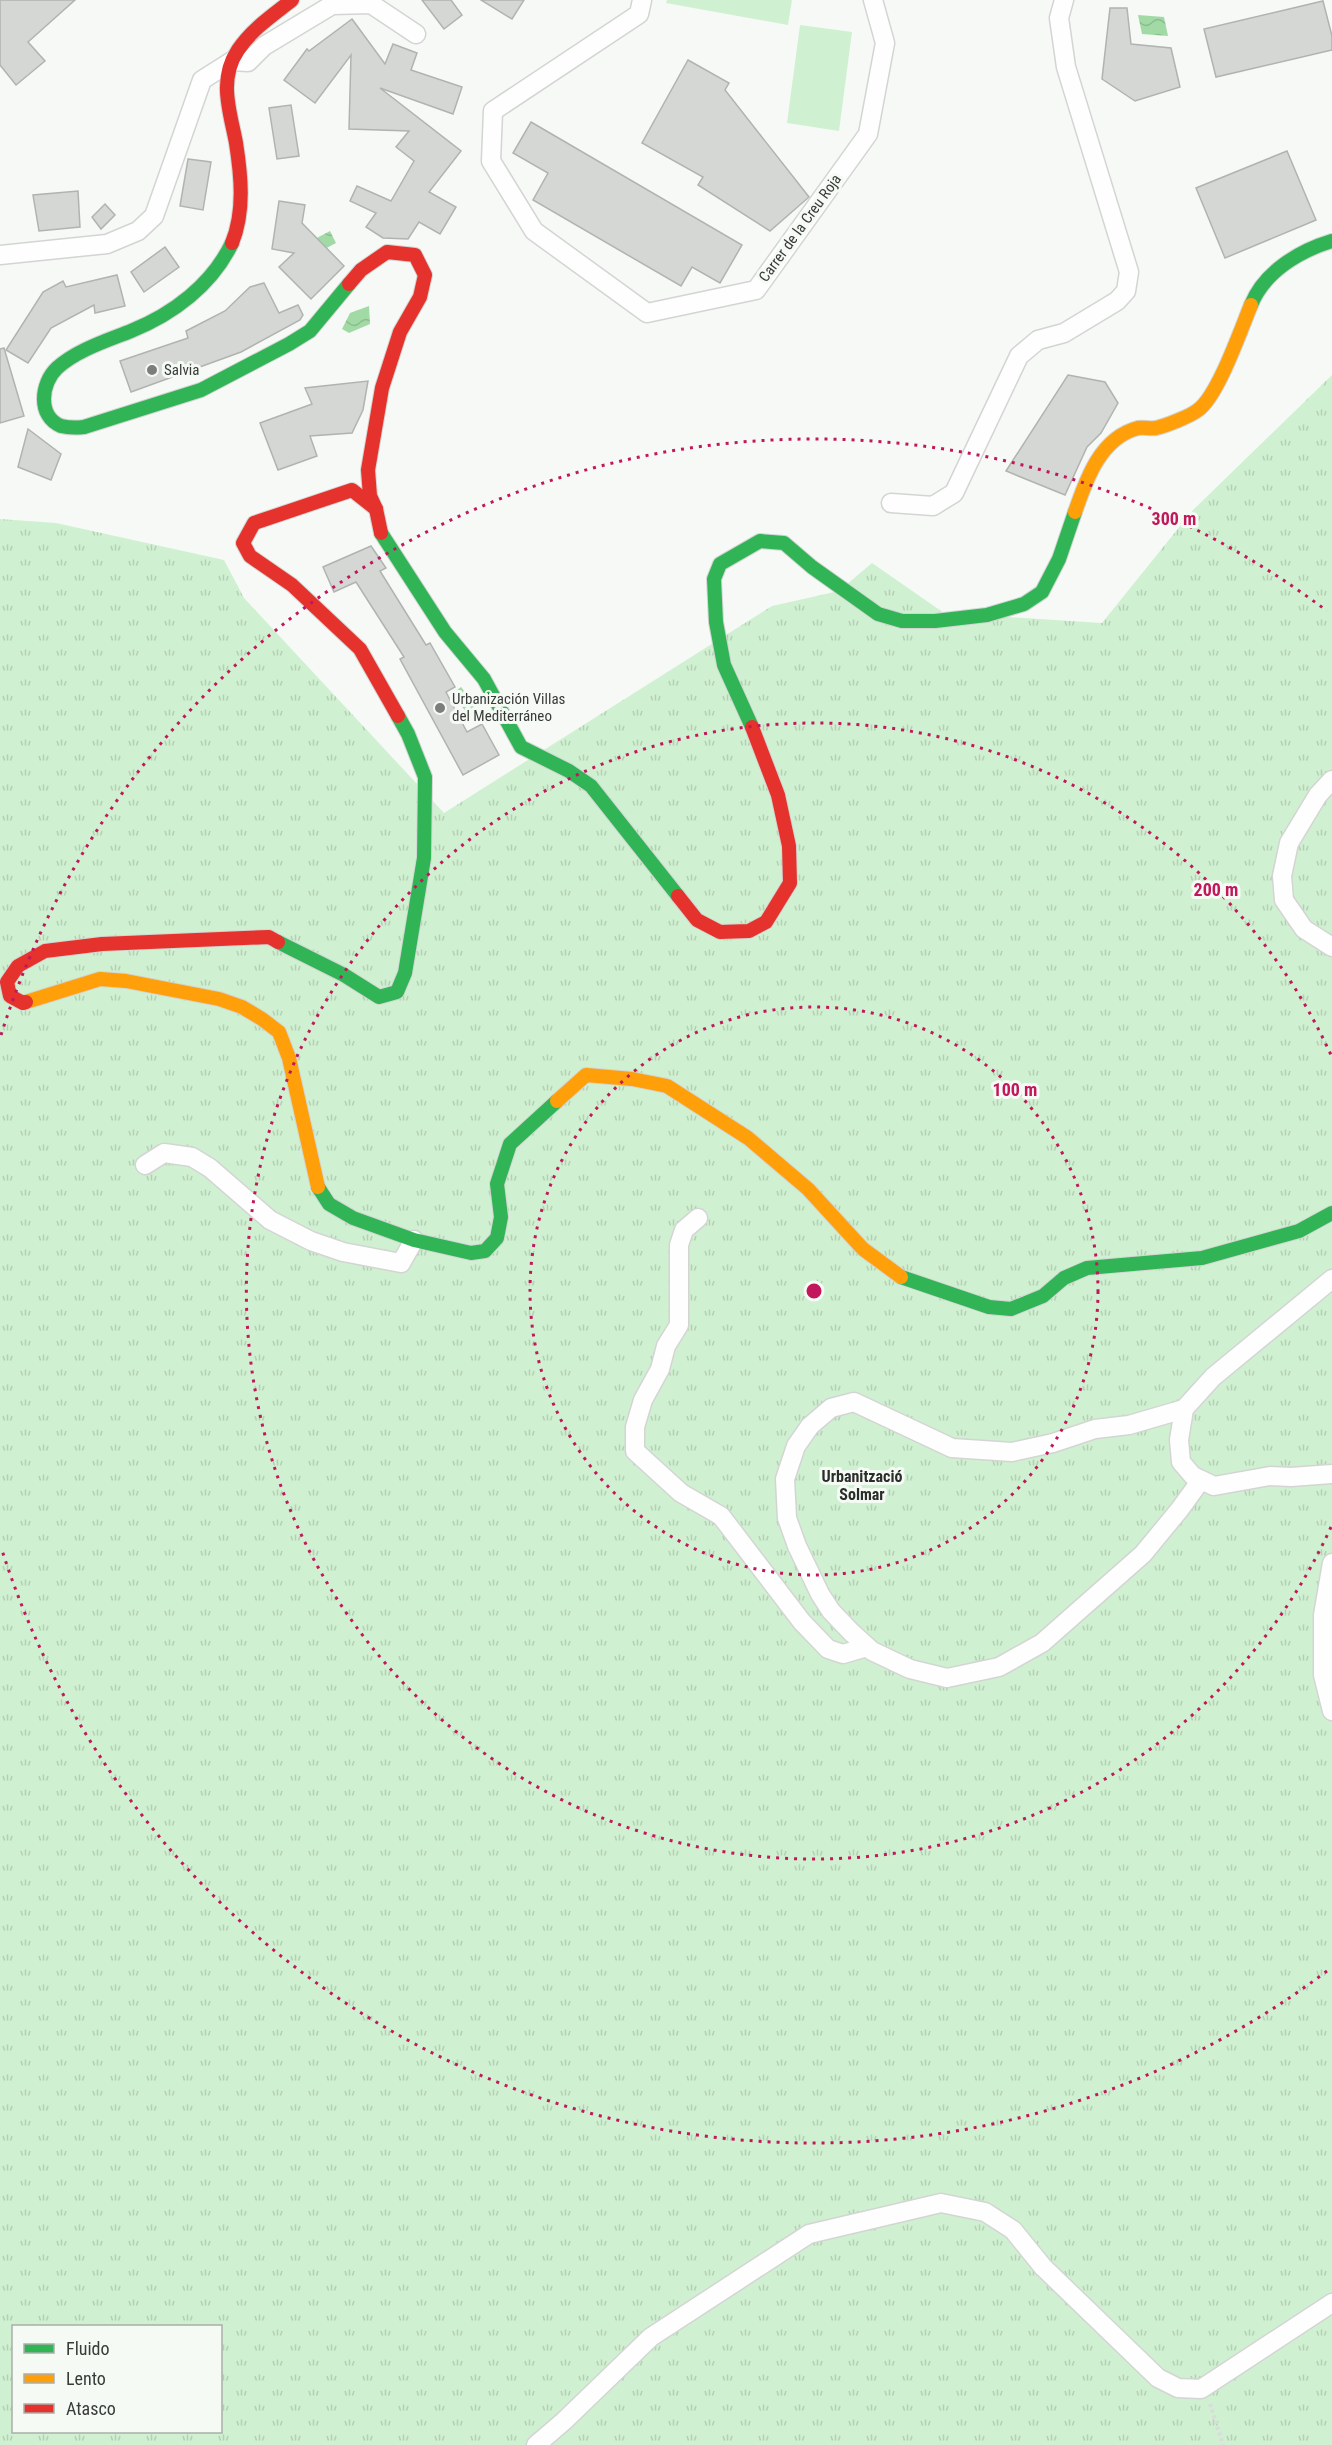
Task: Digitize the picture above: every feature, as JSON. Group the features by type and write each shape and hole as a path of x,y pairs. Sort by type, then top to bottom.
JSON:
{"street":[{"path":"292,0 245,40 232,61 225,92 241,173 241,208 228,255 214,274 182,304 146,325 60,363 44,384 44,403 52,419 66,428 84,427 201,390 310,332 361,270 387,252 415,255 425,275 420,297 400,332 382,388 368,470 370,496 376,509 381,533 445,632 484,679 521,747 569,771 591,786 697,920 720,932 749,931 766,922 790,883 789,846 778,795 754,730 724,665 716,622 714,579 720,564 759,541 784,543 812,567 878,614 902,621 935,621 987,615 1024,604 1042,592 1059,559 1085,484 1100,454 1118,438 1138,428 1156,429 1199,410 1220,380 1255,294 1280,267 1319,245 1332,241"},
{"name":"Carrer de la Creu Roja","path":"642,0 639,14 493,111 491,161 534,231 647,313 756,290 868,134 885,43 873,0"},
{"path":"891,503 933,506 954,493 1019,356 1038,340 1064,333 1117,301 1126,291 1129,272 1066,67 1059,18 1064,0"},
{"path":"0,255 107,244 138,231 154,216 202,80 232,61 248,62 264,46 332,5 371,4 416,34"},
{"path":"376,509 352,490 254,523 243,543 250,556 292,585 360,649 408,734 425,777 424,858 405,973 397,992 379,997 344,975 268,937 102,944 45,951 18,966 7,982 10,996 23,1003 100,979 126,981 219,999 242,1007 279,1032 289,1058 317,1186 329,1204 353,1218 414,1240 471,1253 485,1251 497,1238 501,1217 497,1184 510,1144 586,1075 632,1079 667,1086 748,1138 808,1190 863,1249 896,1275 989,1307 1011,1309 1043,1296 1064,1278 1087,1268 1202,1258 1299,1231 1332,1213"},
{"path":"1332,780 1318,795 1288,843 1282,876 1284,900 1304,929 1332,946"},
{"path":"145,1165 164,1153 192,1157 210,1168 270,1220 310,1240 343,1252 400,1263 414,1240"},
{"path":"698,1218 684,1230 679,1245 678,1324 666,1347 660,1369 643,1400 635,1427 635,1452 681,1493 721,1516 802,1622 828,1649 843,1654 867,1647"},
{"path":"1201,1480 1143,1554 1042,1643 999,1667 947,1678 910,1669 872,1652 831,1611 820,1594 797,1546 787,1518 785,1479 796,1446 810,1426 831,1408 854,1402 952,1448 1012,1452 1053,1443 1095,1429 1129,1425 1184,1409 1213,1377 1332,1279"},
{"path":"1184,1409 1179,1440 1181,1462 1193,1476 1214,1486 1270,1476 1332,1474"},
{"path":"1332,1563 1323,1615 1323,1675 1332,1711"},
{"path":"536,2445 651,2337 810,2234 941,2203 985,2212 1013,2230 1043,2267 1158,2378 1178,2388 1201,2389 1332,2302"}],"path":[{"path":"1206,2385 1223,2445"}],"green space":[{"path":"667,0 792,0 788,25 666,3"},
{"path":"800,25 852,32 839,131 787,123"},
{"path":"1332,375 1332,2445 0,2445 0,519 56,523 224,560 244,598 444,813 772,606 839,591 872,563 944,613 1102,623 1193,510"}],"water":[{"path":"1138,15 1164,17 1168,36 1142,34"},
{"path":"330,231 336,243 319,252 313,240"},
{"path":"369,306 370,324 349,333 342,329 350,313"},
{"path":"461,687 476,706 467,713 452,694"}],"building":[{"path":"0,0 75,0 28,42 45,61 16,85 0,65"},
{"path":"422,0 451,0 462,15 444,29"},
{"path":"481,0 524,0 512,19"},
{"path":"1323,1 1332,36 1332,50 1216,77 1204,29"},
{"path":"1110,8 1127,8 1131,44 1171,48 1180,87 1135,101 1102,79"},
{"path":"352,19 385,64 393,44 417,53 411,70 462,87 453,114 380,88 461,151 429,192 456,207 440,234 419,222 408,239 383,238 366,227 376,213 350,201 357,186 391,201 414,161 396,147 409,131 349,129 351,55 315,103 284,80 307,49 309,51"},
{"path":"688,60 729,83 725,90 809,197 770,231 698,185 703,177 642,143"},
{"path":"291,105 299,156 277,159 269,108"},
{"path":"531,122 742,245 720,283 692,267 681,286 533,200 548,173 513,153"},
{"path":"1287,151 1316,220 1225,258 1196,188"},
{"path":"188,159 211,162 203,210 180,206"},
{"path":"78,191 80,227 39,231 33,195"},
{"path":"279,201 305,205 302,223 344,266 311,299 279,267 294,253 272,249"},
{"path":"105,204 115,215 101,229 92,217"},
{"path":"165,247 179,267 144,292 131,272"},
{"path":"117,275 125,306 95,313 94,305 51,328 28,363 6,350 43,292 63,281 66,287"},
{"path":"264,283 279,313 298,305 303,315 300,320 241,352 131,392 120,361 188,338 186,331 225,311 250,287"},
{"path":"4,348 24,416 0,423 0,349"},
{"path":"1068,375 1105,382 1118,403 1101,433 1087,447 1065,495 1006,471"},
{"path":"368,381 363,410 352,433 310,436 317,456 278,470 260,423 312,404 305,388"},
{"path":"28,429 61,454 51,480 18,467"},
{"path":"371,546 386,568 380,571 426,645 430,643 455,687 446,692 467,732 482,724 499,755 463,775 400,659 404,657 356,582 334,592 323,567"}],"traffic: fast":[{"path":"1251,305 1264,282 1284,264 1332,241"},
{"path":"232,243 214,272 176,307 147,324 83,351 57,368 48,382 44,399 48,415 53,421 64,427 84,427 201,390 310,331 349,284"},
{"path":"752,727 724,665 716,622 714,579 720,564 760,541 784,543 812,567 878,614 902,621 935,621 987,615 1024,604 1042,592 1059,559 1075,512"},
{"path":"381,533 445,632 484,679 521,747 569,771 591,786 678,896"},
{"path":"278,942 344,975 379,997 397,992 405,973 424,858 425,777 408,734 398,716"},
{"path":"318,1187 329,1204 353,1218 414,1240 471,1253 485,1251 497,1238 501,1217 497,1184 510,1144 557,1101"},
{"path":"901,1277 989,1307 1011,1309 1043,1296 1064,1278 1087,1268 1202,1258 1299,1231 1332,1213"}],"traffic: slow":[{"path":"1075,512 1096,462 1114,441 1138,428 1156,428 1178,420 1195,412 1206,402 1221,377 1251,305"},
{"path":"26,1002 100,979 126,981 219,999 242,1007 262,1019 279,1032 289,1058 318,1187"},
{"path":"557,1101 586,1075 632,1079 667,1086 748,1138 808,1189 863,1249 901,1277"}],"traffic: jam":[{"path":"232,243 239,218 241,193 238,155 227,96 228,73 238,50 250,35 292,0"},
{"path":"349,284 361,270 387,252 415,255 425,275 420,297 400,332 382,388 368,470 370,496 376,509 381,533"},
{"path":"376,509 352,490 254,523 243,543 250,556 292,585 360,649 398,716"},
{"path":"678,896 697,920 720,932 749,931 766,922 790,883 789,846 778,795 752,727"},
{"path":"26,1002 23,1003 10,996 7,982 18,966 45,951 102,944 269,937 278,942"}],"place":[{"name":"Salvia","path":"152,370"},
{"name":"Urbanización Villas del Mediterráneo","path":"440,708"}],"district":[{"name":"Urbanització Solmar","path":"862,1485"}]}
